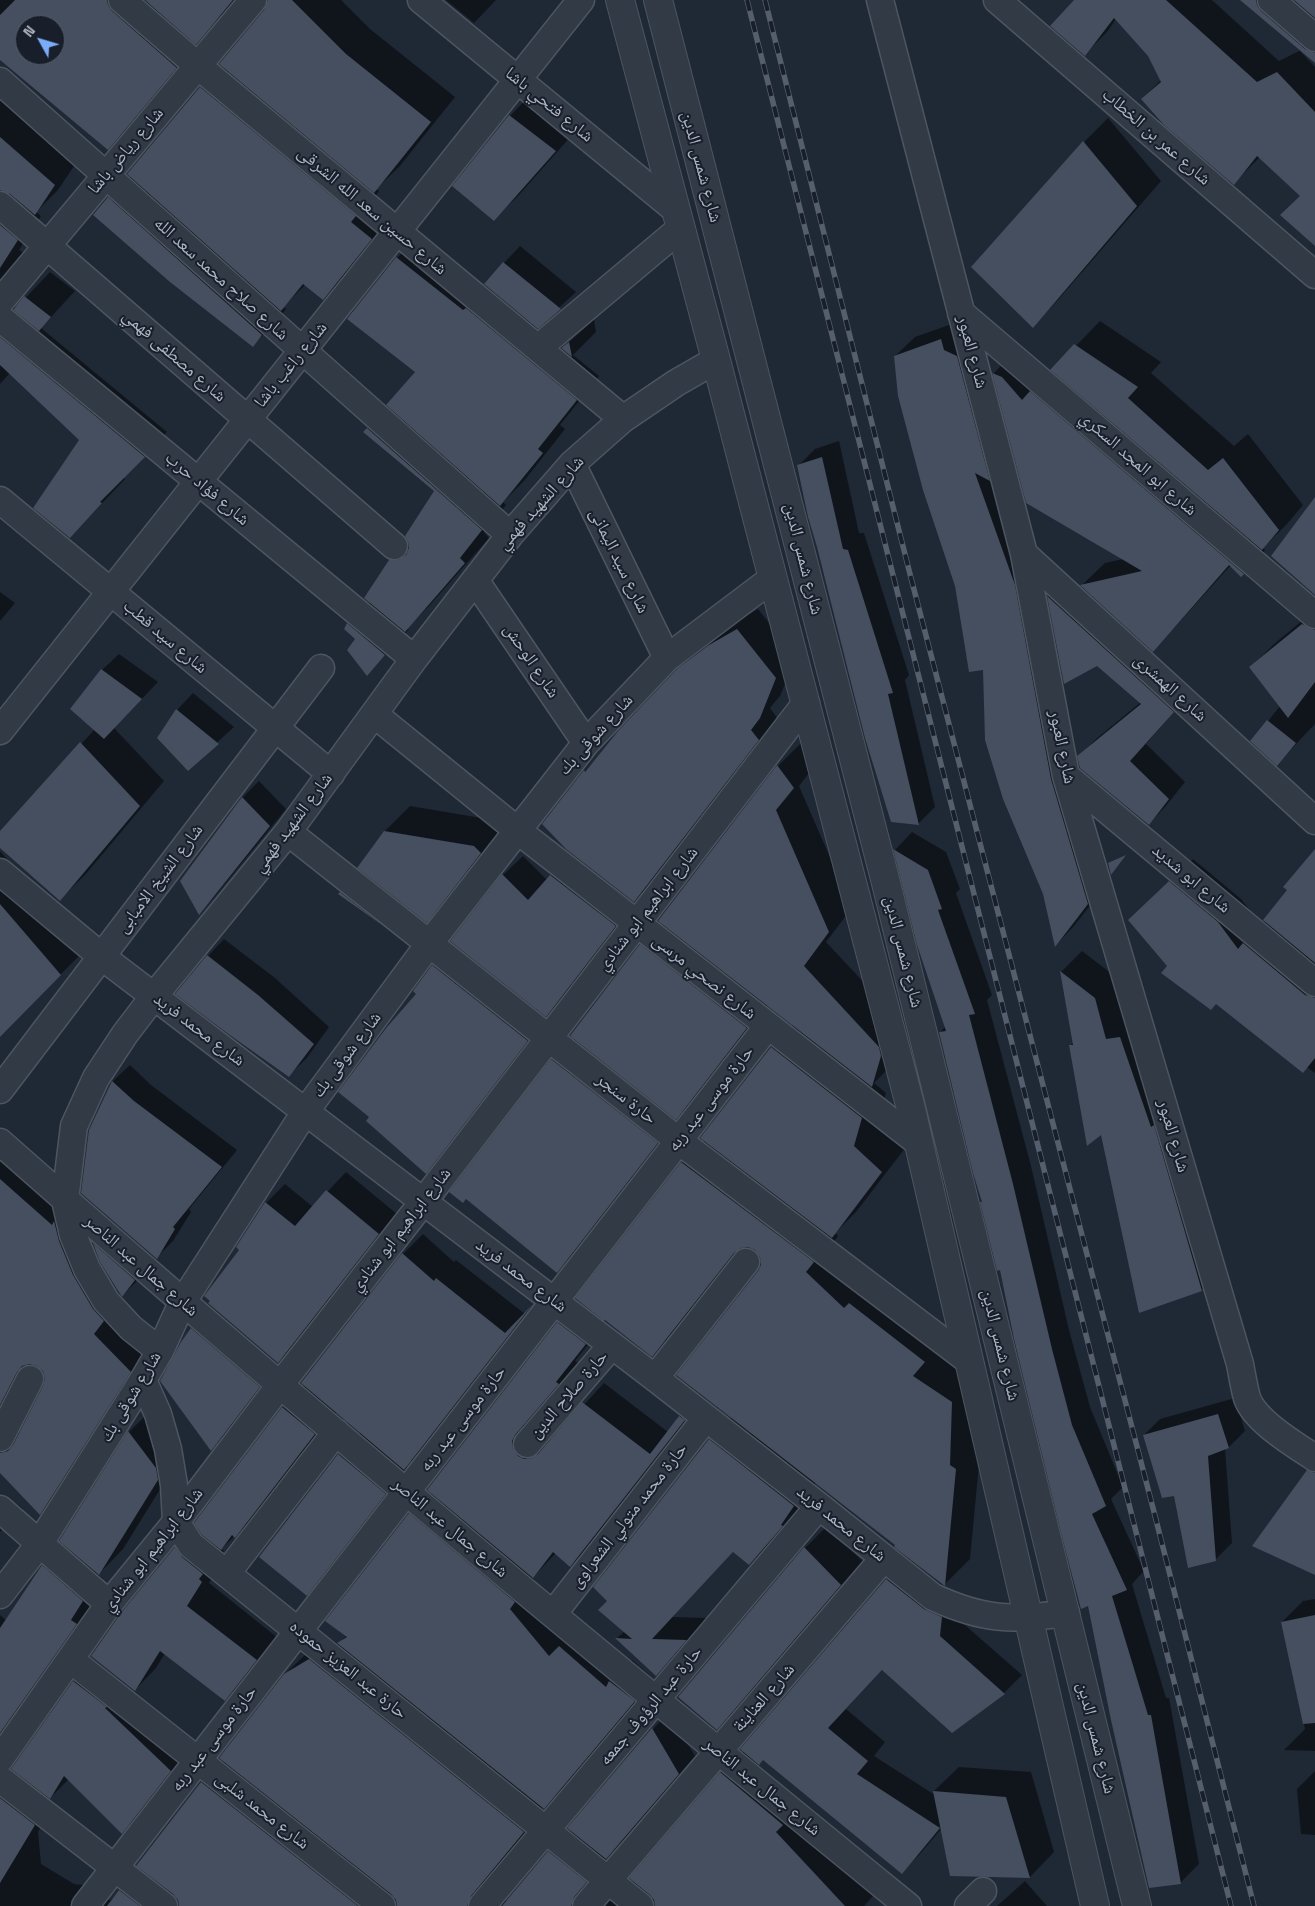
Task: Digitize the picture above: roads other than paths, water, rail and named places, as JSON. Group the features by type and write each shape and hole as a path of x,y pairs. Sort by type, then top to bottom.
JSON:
{"street":[{"name":"شارع حسين سعد الله الشرقى","path":"122,0 198,66 623,420"},
{"name":"شارع رياض باشا","path":"0,302 253,0"},
{"name":"شارع فتحي باشا","path":"421,0 518,80 679,219"},
{"name":"شارع راغب باشا","path":"0,731 581,0"},
{"name":"شارع شمس الدين","path":"620,0 806,703 919,1143 1095,1906"},
{"name":"شارع شمس الدين","path":"658,0 882,864 1137,1906"},
{"name":"شارع العبور","path":"880,0 1024,554 1066,776 1234,1345 1248,1400 1265,1422 1286,1440 1315,1458"},
{"name":"شارع عمر بن الخطاب","path":"997,0 1315,275"},
{"path":"1271,0 1315,38"},
{"name":"شارع صلاح محمد سعد الله","path":"0,81 510,535"},
{"name":"شارع مصطفى فهمي","path":"0,205 394,546"},
{"path":"538,348 679,219"},
{"name":"شارع ابو المجد السكري","path":"961,313 1315,615"},
{"name":"شارع فؤاد حرب","path":"0,318 414,659"},
{"name":"شارع الشهيد فهمي","path":"160,1351 131,1328 106,1301 87,1269 73,1234 65,1200 74,1126 96,1078 154,996 288,832 414,659 510,535 572,464 623,420 676,383 716,360"},
{"name":"شارع سيد اليمانى","path":"572,464 667,658"},
{"name":"شارع سيد قطب","path":"0,500 331,774"},
{"name":"شارع الهمشرى","path":"1024,554 1315,821"},
{"name":"شارع شوقى بك","path":"0,1594 40,1543 143,1380 160,1351 182,1303 305,1112 429,944 586,742 667,658 773,578"},
{"name":"شارع الوحش","path":"476,580 586,742"},
{"name":"شارع الشيخ الامبابى","path":"0,1090 321,668"},
{"name":"شارع ابراهيم ابو شنادي","path":"0,1759 109,1604 176,1522 280,1384 423,1202 806,703"},
{"name":"شارع نصحي مرسى","path":"374,714 636,924 919,1143"},
{"name":"شارع ابو شديد","path":"1066,776 1315,983"},
{"name":"حارة سنجر","path":"288,832 679,1140 969,1361"},
{"name":"شارع محمد فريد","path":"0,872 101,956 655,1378 933,1597 952,1606 994,1617 1028,1618 1066,1614"},
{"name":"حارة موسى عبد ربه","path":"85,1906 767,1026"},
{"name":"شارع جمال عبد الناصر","path":"0,1142 182,1303 656,1700 908,1906"},
{"path":"655,1378 746,1262"},
{"name":"حارة صلاح الدين","path":"527,1444 612,1345"},
{"path":"0,1438 30,1379"},
{"path":"143,1380 158,1414 168,1448 174,1485 176,1522"},
{"name":"حارة محمد متولي الشعراوى","path":"553,1614 706,1418"},
{"path":"227,1573 336,1432"},
{"name":"حارة عبد الرؤوف جمعه","path":"482,1906 819,1506"},
{"path":"0,1509 109,1604"},
{"name":"حارة عبد العزيز حموده","path":"176,1522 191,1545 640,1906"},
{"name":"شارع العناينة","path":"586,1906 884,1558"},
{"name":"شارع محمد شلبى","path":"71,1660 382,1906"},
{"path":"0,1779 164,1906"}],"railway":[{"path":"747,0 1231,1906"},
{"path":"765,0 911,578 1153,1508 1254,1906"}]}
